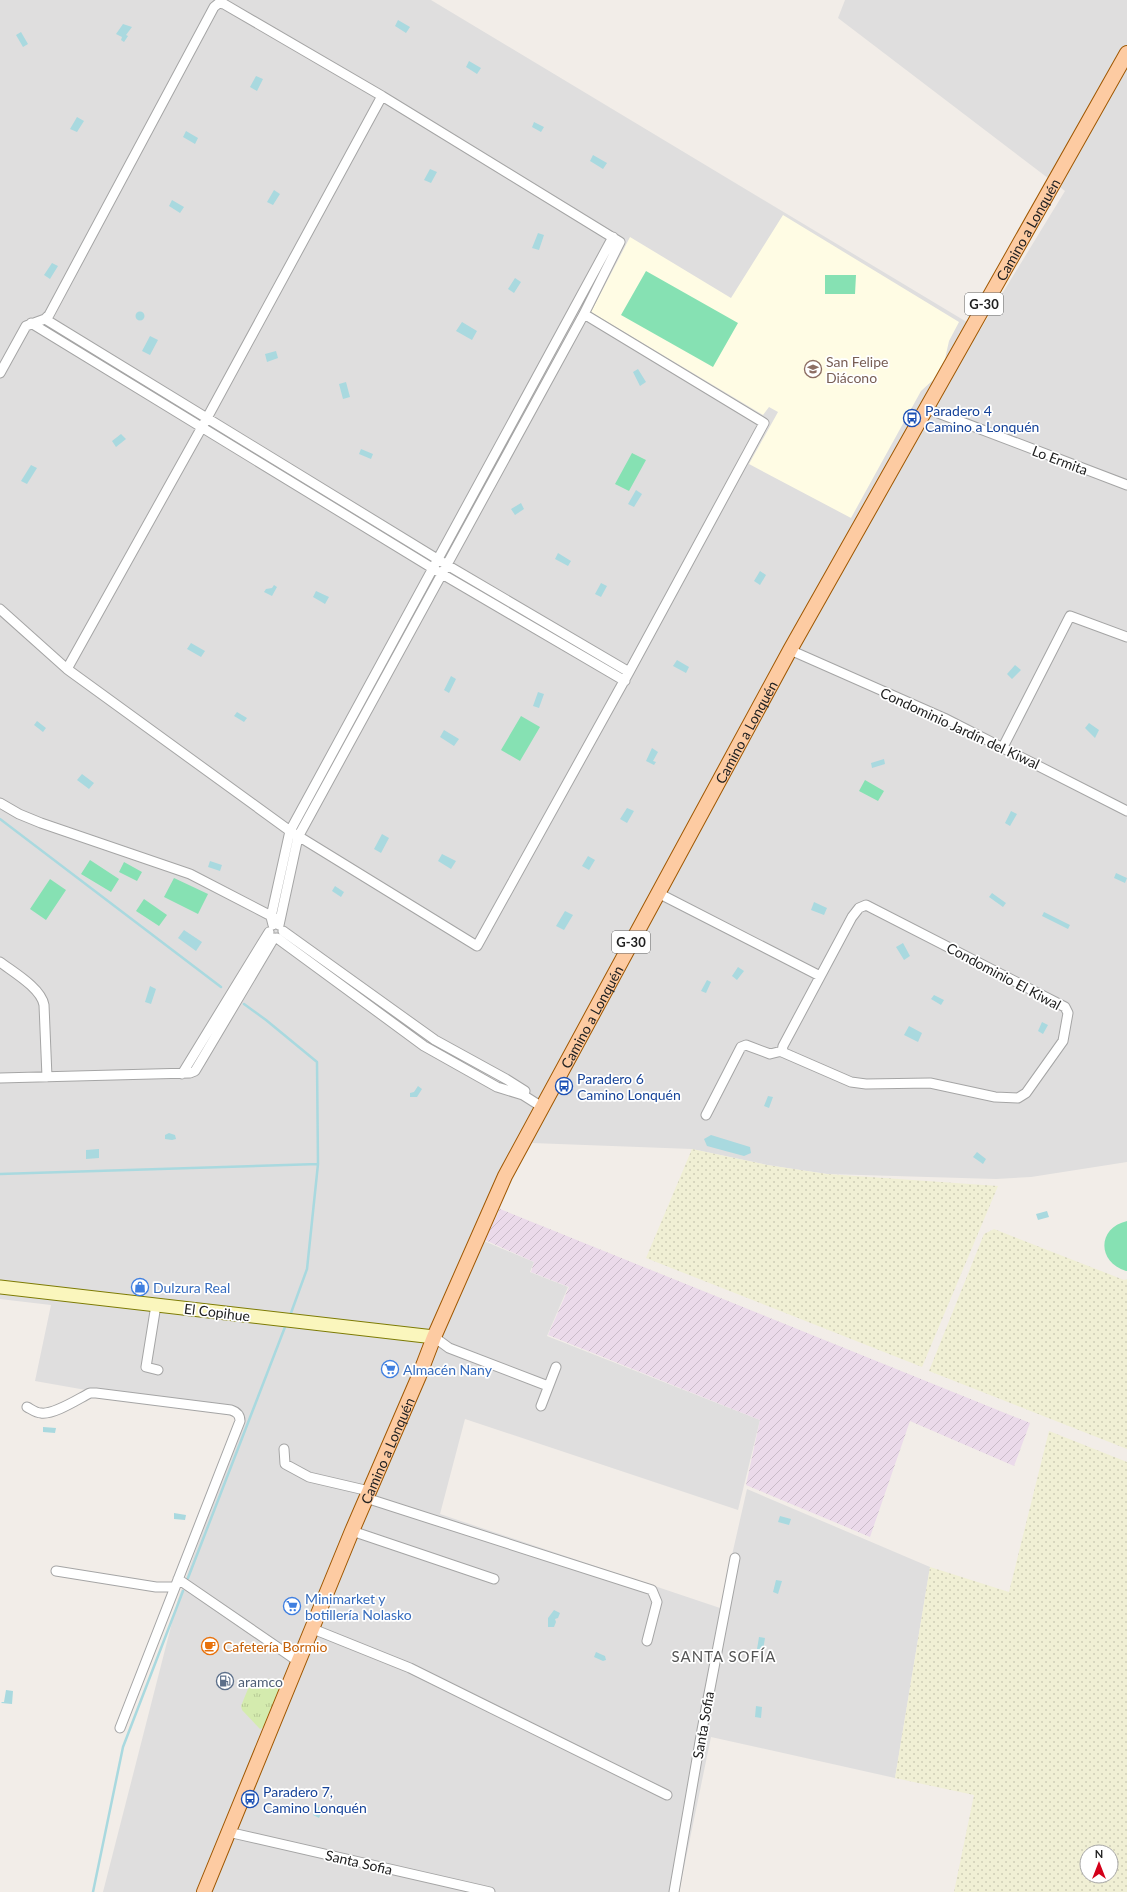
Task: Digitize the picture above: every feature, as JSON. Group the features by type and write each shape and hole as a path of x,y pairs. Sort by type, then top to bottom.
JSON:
{"main road":[{"name":"Camino a Lonquén","path":"204,1892 367,1495 498,1190 543,1104 790,650 925,408 1125,61"},
{"name":"El Copihue","path":"0,1287 434,1337"}],"street":[{"path":"0,373 23,330 31,323 45,319 49,315 216,5 219,3 224,4 382,96 616,239"},
{"path":"67,669 207,418 382,96"},
{"path":"0,1078 182,1074 190,1073 198,1066 276,928 298,837 584,314 616,239"},
{"path":"276,928 290,831 433,568 616,239"},
{"path":"0,609 67,669 298,837 477,946 630,672 764,423 584,314"},
{"path":"45,319 447,565 630,672"},
{"path":"31,323 442,574 624,681"},
{"name":"Lo Ermita","path":"925,408 1127,485"},
{"path":"1004,747 1070,616 1127,637"},
{"name":"Condominio Jardín del Kiwal","path":"790,650 944,718 1004,747 1127,811"},
{"path":"0,804 41,823 190,874 276,928 445,1047 506,1079 543,1104"},
{"path":"658,893 820,976"},
{"name":"Condominio El Kiwal","path":"866,905 1062,1004 1068,1012 1065,1034 1060,1046 1026,1093 1020,1097 1015,1098 980,1094 936,1084 866,1084 851,1082 787,1055 782,1051 783,1046 820,976 856,912 861,906 866,905"},
{"path":"0,962 36,989 42,997 44,1005 47,1076"},
{"path":"706,1115 741,1046 746,1045 770,1054 782,1051"},
{"path":"156,1305 146,1366 158,1370"},
{"path":"434,1337 449,1348 548,1386"},
{"path":"541,1406 556,1367"},
{"path":"27,1407 40,1413 46,1413 55,1411 90,1393 96,1393 237,1412 240,1421 120,1728"},
{"path":"284,1448 285,1464 309,1477 652,1590 657,1602 647,1641"},
{"path":"352,1531 494,1579"},
{"name":"Santa Sofia","path":"674,1892 702,1730 735,1558"},
{"path":"56,1571 156,1587 176,1583 299,1662"},
{"path":"313,1629 410,1668 667,1795"},
{"name":"Santa Sofia","path":"228,1832 490,1892"}],"shaded area":[{"path":"0,0 431,0 980,330 1065,191 838,18 845,0 1127,0 1127,1162 1031,1177 996,1179 827,1174 767,1165 692,1149 532,1143 502,1196 484,1241 534,1262 530,1272 568,1287 547,1336 760,1420 738,1510 465,1419 440,1514 720,1608 747,1489 930,1567 895,1778 711,1737 679,1892 103,1892 178,1599 244,1418 35,1381 51,1305 0,1299"},
{"name":"San Felipe Diácono","path":"783,215 959,322 949,341 945,359 933,380 921,391 851,518 749,464 778,412 769,407 763,415 591,312 630,237 731,298"},
{"path":"500,1209 1030,1423 1014,1466 910,1421 870,1537 746,1485 760,1420 548,1335 569,1287 531,1272 534,1262 485,1240"}],"green space":[{"path":"646,271 738,323 713,367 621,315"},
{"path":"825,275 856,275 855,294 825,294"},
{"path":"632,453 646,460 629,491 615,484"},
{"path":"521,716 540,727 520,761 501,750"},
{"path":"865,780 884,791 878,801 859,791"},
{"path":"90,860 119,879 111,892 81,874"},
{"path":"124,862 142,872 137,881 119,872"},
{"path":"174,878 208,894 198,914 164,897"},
{"path":"50,879 66,890 46,920 30,909"},
{"path":"144,899 167,915 159,926 136,911"},
{"path":"692,1149 767,1165 827,1174 998,1186 922,1367 646,1258"},
{"path":"1127,1221 1126,1271 1116,1267 1110,1260 1104,1245 1110,1230"},
{"path":"994,1229 1124,1280 1127,1279 1127,1449 929,1371 984,1234"},
{"path":"1049,1431 1127,1462 1127,1892 954,1892 974,1795 895,1778 930,1567 1009,1592"},
{"path":"258,1679 281,1680 283,1683 264,1727 260,1729 242,1710 241,1706 250,1684"}],"water":[{"path":"398,20 410,27 406,33 395,26"},
{"path":"123,24 132,27 126,35 128,36 124,42 121,40 122,37 116,34"},
{"path":"21,32 28,44 23,47 16,35"},
{"path":"469,61 481,68 477,74 466,67"},
{"path":"256,76 263,79 257,91 250,87"},
{"path":"77,117 84,121 77,132 70,129"},
{"path":"534,122 544,127 541,132 532,127"},
{"path":"186,131 198,138 195,144 183,137"},
{"path":"593,155 607,163 603,169 590,161"},
{"path":"430,169 437,172 431,183 424,180"},
{"path":"274,190 280,194 273,205 267,202"},
{"path":"172,200 184,207 180,213 169,206"},
{"path":"538,233 544,235 539,250 532,248"},
{"path":"52,263 58,266 50,279 44,275"},
{"path":"515,278 521,282 514,293 508,289"},
{"path":"138,312 142,312 144,316 142,320 138,320 136,318 136,314"},
{"path":"462,322 477,331 472,340 456,331"},
{"path":"150,336 158,340 150,355 142,351"},
{"path":"276,351 278,358 267,362 265,354"},
{"path":"638,369 646,382 640,386 633,372"},
{"path":"346,382 350,397 343,399 339,384"},
{"path":"121,434 126,439 116,447 112,441"},
{"path":"361,449 373,454 371,459 359,454"},
{"path":"31,465 37,468 27,484 21,481"},
{"path":"636,490 642,494 634,507 628,504"},
{"path":"521,503 524,509 515,515 511,509"},
{"path":"558,553 571,561 568,566 555,559"},
{"path":"760,571 766,575 760,585 754,581"},
{"path":"601,583 607,586 601,597 595,594"},
{"path":"274,585 277,587 272,596 264,592 266,589 272,588"},
{"path":"316,591 329,597 325,604 313,597"},
{"path":"191,643 205,651 201,657 187,649"},
{"path":"677,660 689,667 686,673 673,666"},
{"path":"1015,665 1021,670 1012,679 1007,674"},
{"path":"451,676 456,679 449,693 444,690"},
{"path":"538,692 544,694 539,708 533,706"},
{"path":"237,712 247,718 244,722 234,716"},
{"path":"37,721 46,728 43,732 34,725"},
{"path":"1089,723 1099,730 1095,738 1085,728"},
{"path":"444,730 459,739 454,746 440,737"},
{"path":"652,748 658,752 653,761 656,762 654,765 646,761"},
{"path":"884,759 885,764 872,768 871,763"},
{"path":"82,774 94,783 89,789 77,780"},
{"path":"627,808 634,811 627,823 620,819"},
{"path":"1011,811 1017,814 1010,826 1005,823"},
{"path":"382,834 389,838 381,853 374,849"},
{"path":"442,854 456,861 451,869 438,861"},
{"path":"588,856 595,860 589,870 582,866"},
{"path":"210,861 222,865 220,871 208,867"},
{"path":"1116,873 1127,878 1125,883 1114,878"},
{"path":"335,886 344,892 341,897 332,891"},
{"path":"992,893 1006,903 1003,907 989,897"},
{"path":"814,902 827,908 824,915 811,910"},
{"path":"565,911 573,915 564,930 556,926"},
{"path":"1044,912 1070,925 1068,929 1042,916"},
{"path":"184,930 202,942 196,951 178,938"},
{"path":"903,943 910,956 904,960 896,947"},
{"path":"738,967 744,971 737,980 732,976"},
{"path":"707,980 711,982 706,993 701,991"},
{"path":"150,986 156,989 151,1004 145,1002"},
{"path":"934,995 944,1000 941,1005 931,999"},
{"path":"1042,1022 1048,1025 1043,1034 1038,1031"},
{"path":"909,1026 922,1033 918,1042 904,1035"},
{"path":"418,1086 422,1089 417,1097 410,1097 410,1093 414,1092"},
{"path":"768,1096 773,1097 769,1108 764,1106"},
{"path":"169,1133 175,1135 176,1139 165,1139 165,1135"},
{"path":"711,1135 750,1147 751,1153 744,1156 707,1146 704,1139"},
{"path":"99,1149 99,1158 86,1159 86,1150"},
{"path":"977,1152 986,1159 983,1164 973,1157"},
{"path":"1047,1211 1049,1217 1038,1220 1036,1214"},
{"path":"43,1427 56,1428 55,1433 43,1432"},
{"path":"174,1513 186,1515 185,1520 174,1519"},
{"path":"780,1516 791,1519 789,1525 778,1522"},
{"path":"776,1580 782,1581 778,1594 773,1592"},
{"path":"554,1610 560,1613 558,1618 555,1619 556,1622 554,1627 548,1627 548,1618"},
{"path":"759,1637 765,1638 763,1650 757,1649"},
{"path":"596,1652 605,1656 606,1660 603,1661 594,1657"},
{"path":"6,1690 13,1691 12,1704 1,1703 4,1702"},
{"path":"756,1706 762,1707 761,1718 755,1717"},
{"path":"317,1806 323,1809 319,1818 313,1815"}],"waterway":[{"path":"0,819 221,987"},
{"path":"244,1004 317,1062 318,1164 307,1269 291,1313"},
{"path":"0,1174 318,1164"},
{"path":"188,1578 285,1327"},
{"path":"93,1892 123,1747 183,1591"}],"place":[{"name":"San Felipe Diácono","path":"813,369"},
{"name":"Paradero 4 Camino a Lonquén","path":"912,418"},
{"name":"Paradero 6 Camino Lonquén","path":"564,1086"},
{"name":"Dulzura Real","path":"140,1287"},
{"name":"Almacén Nany","path":"390,1369"},
{"name":"Minimarket y botillería Nolasko","path":"292,1606"},
{"name":"Cafetería Bormio","path":"210,1646"},
{"name":"aramco","path":"225,1681"},
{"name":"Paradero 7, Camino Lonquén","path":"250,1799"}],"district":[{"name":"SANTA SOFÍA","path":"724,1656"}]}
